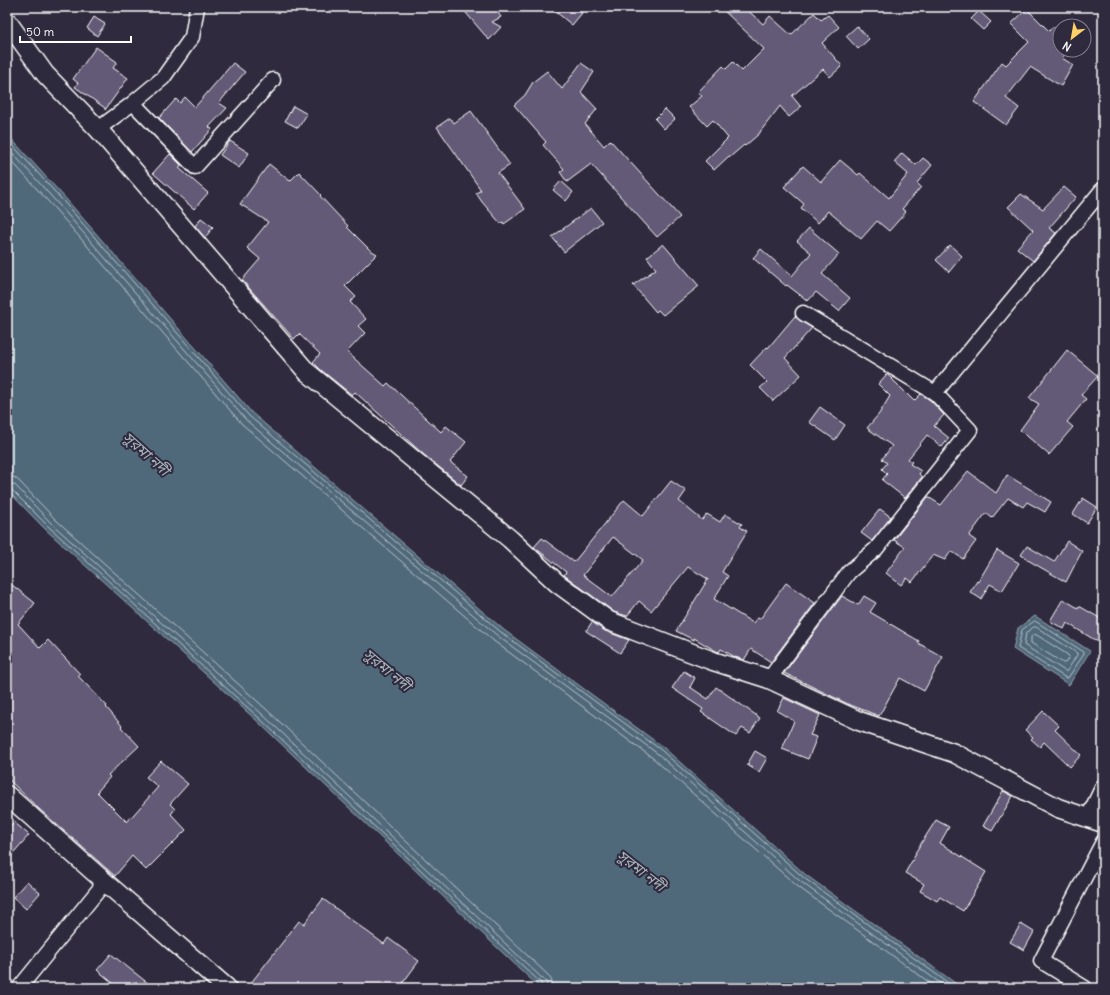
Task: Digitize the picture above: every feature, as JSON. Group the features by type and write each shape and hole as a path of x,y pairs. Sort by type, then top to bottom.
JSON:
{"street":[{"path":"98,129 163,78 192,37 198,7"},
{"path":"7,21 45,74 98,129 307,372 510,538 557,583 608,621 712,661 769,680 859,721 954,753 1058,808 1096,820 1103,786"},
{"path":"133,103 195,167 273,80"},
{"path":"935,393 1103,189"},
{"path":"769,680 848,572 876,549 970,430 935,393 803,313"},
{"path":"7,795 227,988"},
{"path":"1085,988 1040,961 1103,842"},
{"path":"19,988 105,882"}],"water":[{"name":"সুরমা নদী","path":"7,134 67,200 252,413 504,630 663,747 806,875 962,988 540,988 256,720 45,529 7,490"},
{"path":"1035,616 1090,651 1069,685 1013,649 1018,628"}],"building":[{"path":"461,7 494,7 501,17 492,22 501,27 489,40"},
{"path":"550,7 575,7 582,13 572,25"},
{"path":"720,7 744,7 763,24 770,16 791,35 814,13 821,20 828,15 839,27 822,43 842,66 830,77 823,69 792,96 801,107 789,117 780,106 760,133 745,146 744,145 730,157 729,156 714,170 705,161 728,138 713,120 707,126 689,107 702,96 698,92 723,66 726,69 733,62 742,71 764,49"},
{"path":"1027,9 1049,31 1052,27 1052,58 1062,58 1073,65 1061,86 1030,67 1006,98 1019,108 1006,125 974,102 1002,62 1006,65 1029,42 1011,24"},
{"path":"979,11 991,22 983,30 971,19"},
{"path":"94,17 105,24 97,36 87,28"},
{"path":"857,26 869,39 858,49 846,36"},
{"path":"96,47 117,62 113,68 128,78 105,110 105,108 75,87 78,83 73,79"},
{"path":"233,63 245,72 219,103 227,108 209,127 212,129 192,152 159,118 176,99 180,103 185,97 195,107"},
{"path":"581,63 594,72 581,92 597,109 585,124 604,146 610,140 680,217 657,237 591,164 567,182 560,172 564,169 543,145 546,142 514,105 525,95 533,82 547,71 562,89"},
{"path":"293,106 307,114 298,128 285,121"},
{"path":"665,109 675,119 664,129 655,119"},
{"path":"471,111 510,165 498,173 525,209 504,224 503,222 501,224 482,202 476,193 481,190 437,127 450,118 454,123"},
{"path":"230,141 249,153 239,168 220,155"},
{"path":"902,153 916,165 923,158 932,165 917,183 921,187 902,209 906,212 889,231 877,221 861,239 828,211 818,223 801,208 804,204 784,187 803,166 821,182 840,160 858,175 860,173 889,198 908,174 894,162"},
{"path":"170,154 181,165 179,168 208,193 194,209 153,173"},
{"path":"269,164 290,181 299,172 321,195 320,196 348,226 347,227 370,250 377,254 345,286 356,297 350,302 366,319 358,326 365,333 347,352 385,386 388,383 441,432 446,426 466,442 450,462 468,476 461,485 423,454 355,392 352,395 321,370 313,362 320,354 299,334 294,339 242,280 260,259 247,248 268,222 240,204"},
{"path":"561,181 573,192 566,201 553,190"},
{"path":"1064,187 1076,197 1049,228 1056,233 1033,261 1017,248 1033,230 1008,207 1021,194 1043,209"},
{"path":"591,208 602,222 564,252 552,237"},
{"path":"201,218 213,227 205,238 195,226"},
{"path":"809,228 839,254 822,274 850,298 839,311 816,292 808,301 787,285 786,286 753,258 761,249 792,276 811,253 797,241"},
{"path":"663,244 699,286 663,315 658,310 656,312 633,285 656,269 647,257"},
{"path":"950,245 962,256 949,272 936,260"},
{"path":"795,316 812,328 785,358 801,375 773,401 760,388 767,382 750,365 767,347 768,348"},
{"path":"1067,350 1098,376 1081,395 1086,399 1067,422 1073,427 1049,455 1020,430 1039,404 1029,398"},
{"path":"887,374 914,401 921,394 930,400 944,415 934,426 949,438 942,447 927,435 908,459 912,462 910,464 921,471 919,474 922,477 905,498 882,480 887,474 882,469 887,463 882,459 892,446 867,428 879,414 890,396 878,384"},
{"path":"820,407 845,425 835,440 809,422"},
{"path":"968,471 996,493 1007,475 1051,502 1045,512 1027,502 1023,507 1008,498 992,518 986,513 969,536 976,541 963,559 951,551 945,560 933,555 912,582 907,578 901,585 886,573 905,547 894,540 928,497 941,505"},
{"path":"671,481 686,491 679,501 702,520 707,514 720,522 725,514 742,524 740,527 747,531 722,572 728,576 714,599 753,623 757,618 760,619 786,583 815,603 771,662 751,649 744,660 721,649 719,652 694,638 694,640 676,631 708,579 688,567 651,611 639,601 627,616 614,612 564,575 566,572 534,547 542,538 574,562 624,500 643,516","holes":["613,537 643,560 612,597 583,575"]},
{"path":"1083,498 1097,507 1087,523 1073,514"},
{"path":"880,509 891,517 872,541 861,533"},
{"path":"1067,541 1082,551 1066,582 1021,555 1027,546 1054,562"},
{"path":"997,550 1019,563 1002,591 990,584 981,599 970,592 977,581 978,582"},
{"path":"7,581 35,603 18,624 40,648 48,640 80,674 78,676 107,706 106,707 122,726 121,727 139,746 108,775 110,777 97,792 127,822 158,787 146,777 161,761 188,784 170,804 175,809 171,814 186,830 146,870 132,856 115,876 38,808 7,778"},
{"path":"842,596 858,605 864,596 876,603 870,612 919,641 918,643 943,657 924,691 900,678 879,716 848,704 784,673"},
{"path":"1063,599 1078,608 1079,606 1103,620 1103,645 1067,623 1064,629 1050,621"},
{"path":"592,622 605,631 629,640 620,653 586,631"},
{"path":"684,671 695,678 690,687 708,699 716,687 760,718 750,733 742,728 736,736 701,712 703,709 672,688"},
{"path":"784,698 820,715 810,735 817,737 808,759 782,749 794,721 777,711"},
{"path":"1043,711 1059,726 1055,730 1081,755 1070,767 1044,742 1040,747 1031,739 1033,737 1025,730"},
{"path":"755,751 767,758 759,772 747,765"},
{"path":"1003,791 1013,796 992,831 983,826"},
{"path":"936,820 949,827 940,843 986,872 963,911 940,897 937,901 920,891 924,884 905,873 916,854 915,853"},
{"path":"14,822 29,835 7,860 7,829"},
{"path":"27,881 40,893 26,909 13,897"},
{"path":"323,899 384,944 388,938 419,961 399,988 247,988 299,921 304,924"},
{"path":"1021,924 1034,932 1024,950 1010,942"},
{"path":"111,954 154,988 119,988 97,970"}]}
